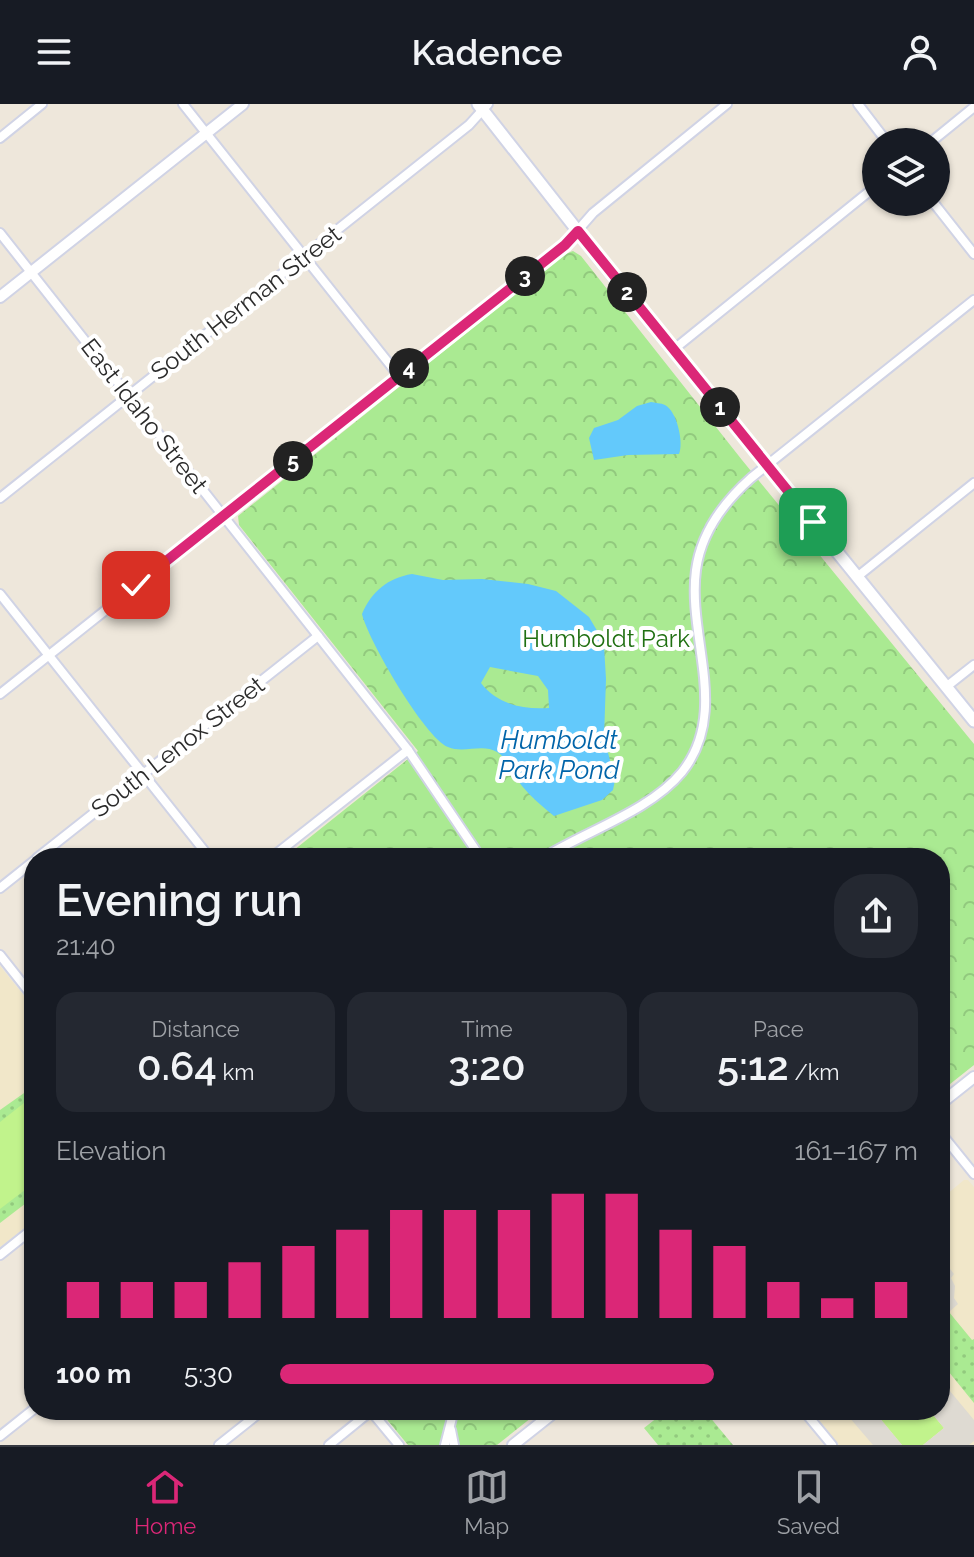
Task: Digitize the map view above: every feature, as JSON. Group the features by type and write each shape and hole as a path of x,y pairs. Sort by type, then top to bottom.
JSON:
{"main road":[{"path":"483,106 673,350 974,721"}],"street":[{"path":"0,138 42,104"},
{"path":"183,104 399,376"},
{"path":"0,297 243,104"},
{"path":"0,694 565,245 591,215 727,104"},
{"path":"858,104 876,128"},
{"name":"South Herman Street","path":"0,498 469,125 483,106"},
{"path":"948,128 974,107"},
{"path":"673,350 862,197"},
{"path":"944,216 974,254"},
{"name":"East Idaho Street","path":"0,233 408,750 474,848"},
{"path":"561,848 642,804 673,782 685,769 697,747 706,707 706,688 696,612 696,570 717,514 733,493 974,300"},
{"path":"857,577 974,483"},
{"path":"0,594 202,848"},
{"name":"South Lenox Street","path":"50,848 318,636"},
{"path":"946,687 974,665"},
{"path":"284,848 408,750"},
{"name":"South Lenox Street","path":"0,888 24,869"},
{"path":"0,955 24,985"},
{"path":"950,1096 974,1077"},
{"path":"950,1144 974,1174"},
{"path":"0,1255 24,1236"},
{"path":"1,1441 24,1419"},
{"path":"219,1445 250,1420"},
{"path":"329,1445 360,1420"},
{"path":"378,1420 399,1445"},
{"path":"445,1445 452,1420"},
{"path":"518,1443 545,1420"},
{"path":"811,1420 832,1445"},
{"path":"451,1429 454,1445"}],"shaded area":[{"path":"0,966 24,996 24,1229 0,1247"},
{"path":"964,1180 974,1187 974,1445 839,1445 819,1420 950,1420 950,1192"},
{"path":"950,1269 954,1274 951,1278 958,1304 950,1311"},
{"path":"950,1391 974,1420 974,1441 969,1445 923,1445 944,1428 937,1420 950,1420"},
{"path":"852,1420 881,1420 902,1445 873,1445"}],"green space":[{"name":"Humboldt Park","path":"573,251 581,256 742,460 974,744 974,1065 950,1084 950,848 297,848 418,751 239,525 238,516 565,254"},
{"path":"24,1093 24,1205 0,1223 0,1110"},
{"path":"24,1103 24,1191 0,1209 0,1122"},
{"path":"950,1313 974,1339 974,1403 950,1373"},
{"path":"387,1420 528,1420 497,1445 408,1445"},
{"path":"654,1420 712,1420 733,1445 658,1445 644,1428"},
{"path":"881,1420 937,1420 944,1428 923,1445 902,1445"}],"water":[{"path":"651,402 665,405 673,414 680,435 679,454 628,455 594,460 589,438 594,428 618,420 637,406"},
{"name":"Humboldt Park Pond","path":"412,574 443,580 482,579 528,584 556,591 589,617 604,646 604,737 615,780 613,790 602,800 554,816 525,790 497,752 485,748 448,747 426,726 399,687 362,614 382,587","holes":["490,667 538,676 548,690 549,708 511,704 495,696 481,683"]}],"route":[{"path":"136,585 565,245 578,231 813,522"}]}
